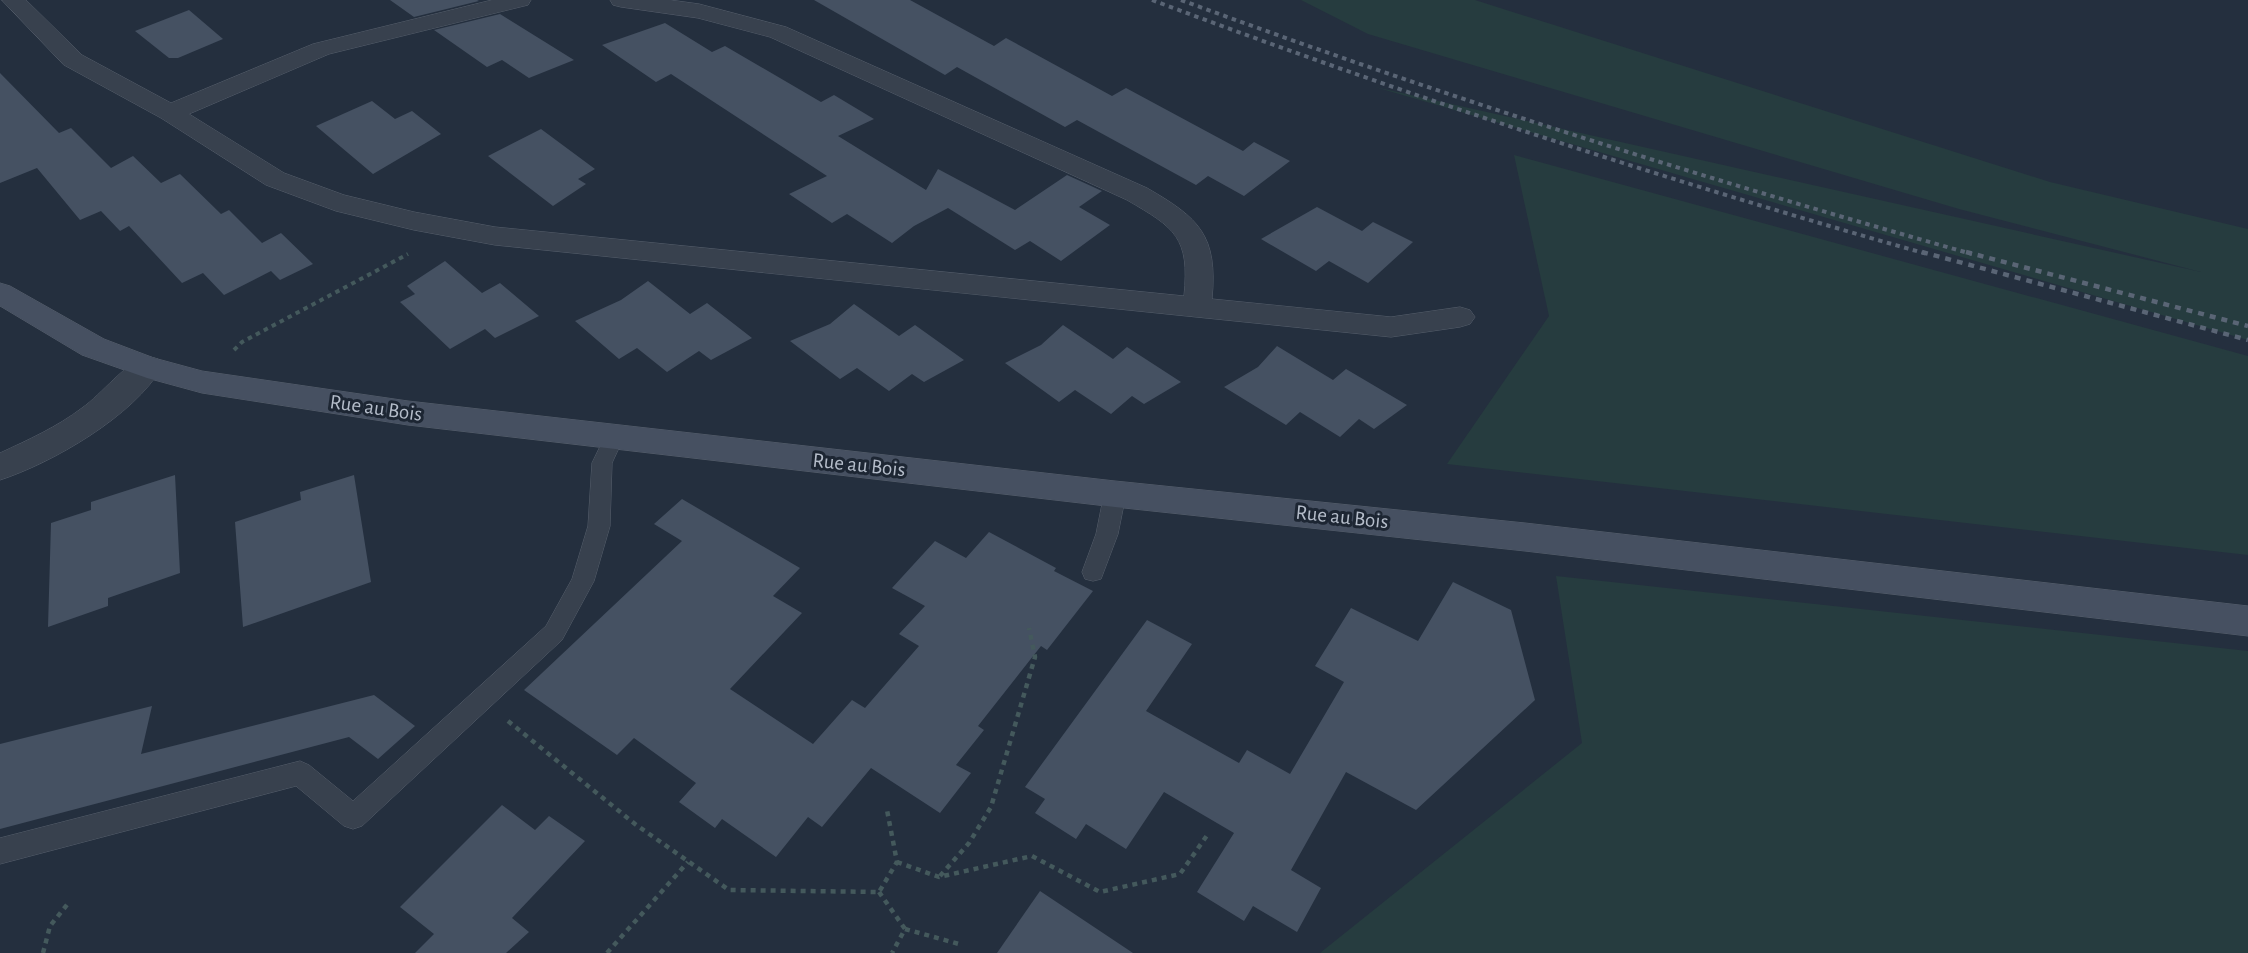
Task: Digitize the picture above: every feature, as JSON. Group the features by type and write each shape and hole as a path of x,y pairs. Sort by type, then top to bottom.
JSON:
{"main road":[{"name":"Rue au Bois","path":"0,293 93,347 147,367 202,382 408,413 2248,621"}],"street":[{"path":"13,0 73,60 170,113 275,179 336,202 445,226 495,236 1391,327 1460,317"},
{"path":"170,113 321,49 520,0"},
{"path":"621,0 699,11 778,32 1137,194 1171,213 1189,231 1196,247 1201,274 1197,308"},
{"path":"0,467 34,452 91,418 116,399 147,367"}],"lane":[{"path":"0,851 300,773 353,817 554,633 583,582 599,525 602,463 614,437"},
{"path":"1093,572 1107,534 1115,494"}],"path":[{"path":"202,382 242,342 409,254 445,226"},
{"path":"939,877 969,843 990,807 1035,657 1029,628"},
{"path":"482,700 635,824 729,890 879,892"},
{"path":"879,892 897,862 887,810"},
{"path":"897,862 939,877 1032,856 1100,892 1180,874 1208,834"},
{"path":"607,953 688,862"},
{"path":"879,892 905,929 959,944"},
{"path":"43,953 50,926 70,901"},
{"path":"892,953 905,929"}],"green space":[{"path":"1301,0 1475,0 2050,182 2248,229 2248,340 1375,87 2201,272 1959,209 1368,34"},
{"path":"1514,155 2248,356 2248,555 1447,464 1549,316"},
{"path":"1556,576 2248,651 2248,953 1320,953 1582,743"}],"building":[{"path":"390,0 477,0 479,1 414,17"},
{"path":"814,0 910,0 994,46 1006,38 1112,96 1126,88 1243,151 1254,142 1290,161 1244,196 1208,176 1196,185 1077,120 1065,127 957,67 945,75"},
{"path":"189,10 223,39 178,58 169,58 135,31"},
{"path":"500,14 574,60 529,78 502,60 487,67 434,30"},
{"path":"665,23 712,52 725,46 821,102 834,95 874,119 838,136 926,190 938,169 1015,210 1067,175 1102,191 1079,207 1110,225 1061,261 1030,241 1015,250 948,208 914,226 892,243 847,214 832,223 789,194 827,176 671,74 656,82 602,45"},
{"path":"0,73 59,133 71,128 111,168 133,156 161,183 180,174 221,214 229,210 262,243 281,233 313,264 280,280 271,271 224,295 203,273 182,283 129,226 120,231 101,211 80,220 37,168 0,183"},
{"path":"372,101 395,119 412,111 441,134 373,174 316,126"},
{"path":"541,129 595,169 578,179 586,184 553,206 488,156"},
{"path":"1317,207 1362,231 1373,222 1413,242 1368,283 1329,261 1316,271 1261,239"},
{"path":"445,261 482,293 500,283 539,316 495,338 485,329 450,349 400,302 415,294 407,286"},
{"path":"648,281 690,314 707,303 752,338 711,360 699,351 667,372 637,348 619,359 575,321 621,300"},
{"path":"854,304 899,336 915,325 964,360 924,382 912,374 889,391 857,368 840,379 790,341 830,324"},
{"path":"1063,325 1113,359 1127,347 1181,382 1144,404 1132,396 1111,414 1075,390 1059,402 1005,363 1041,345"},
{"path":"1277,346 1333,380 1346,369 1407,405 1374,429 1359,419 1340,437 1300,412 1286,425 1224,387 1258,367"},
{"path":"175,475 180,573 108,598 108,606 48,627 51,523 91,510 91,502"},
{"path":"354,475 371,582 243,627 235,522 301,500 300,492"},
{"path":"682,499 800,568 773,596 802,613 730,689 813,744 852,700 865,708 919,646 899,634 925,606 892,588 935,541 966,558 989,532 1056,568 1054,571 1093,591 1047,650 1041,646 978,726 984,730 956,765 971,773 940,813 871,768 822,827 808,817 776,857 722,819 715,828 679,802 696,783 634,738 617,755 524,690 682,541 654,524"},
{"path":"1453,582 1511,610 1535,700 1416,810 1346,772 1291,870 1321,888 1297,932 1253,906 1244,921 1197,892 1234,833 1164,792 1126,849 1086,824 1076,839 1035,813 1045,799 1025,787 1147,620 1192,644 1146,711 1239,763 1247,750 1290,774 1344,682 1315,666 1351,608 1418,641"},
{"path":"374,695 415,726 378,759 349,737 0,829 0,744 152,706 141,754"},
{"path":"502,805 535,830 549,816 585,841 512,918 529,932 506,953 415,953 434,934 400,907"},
{"path":"1040,891 1133,953 997,953"}],"railway":[{"path":"1152,0 1344,70 1537,135 1731,197 1927,254"},
{"path":"1181,0 1377,70 1574,135 1972,254"},
{"path":"1922,252 2248,340"},
{"path":"1966,252 2248,326"}]}
